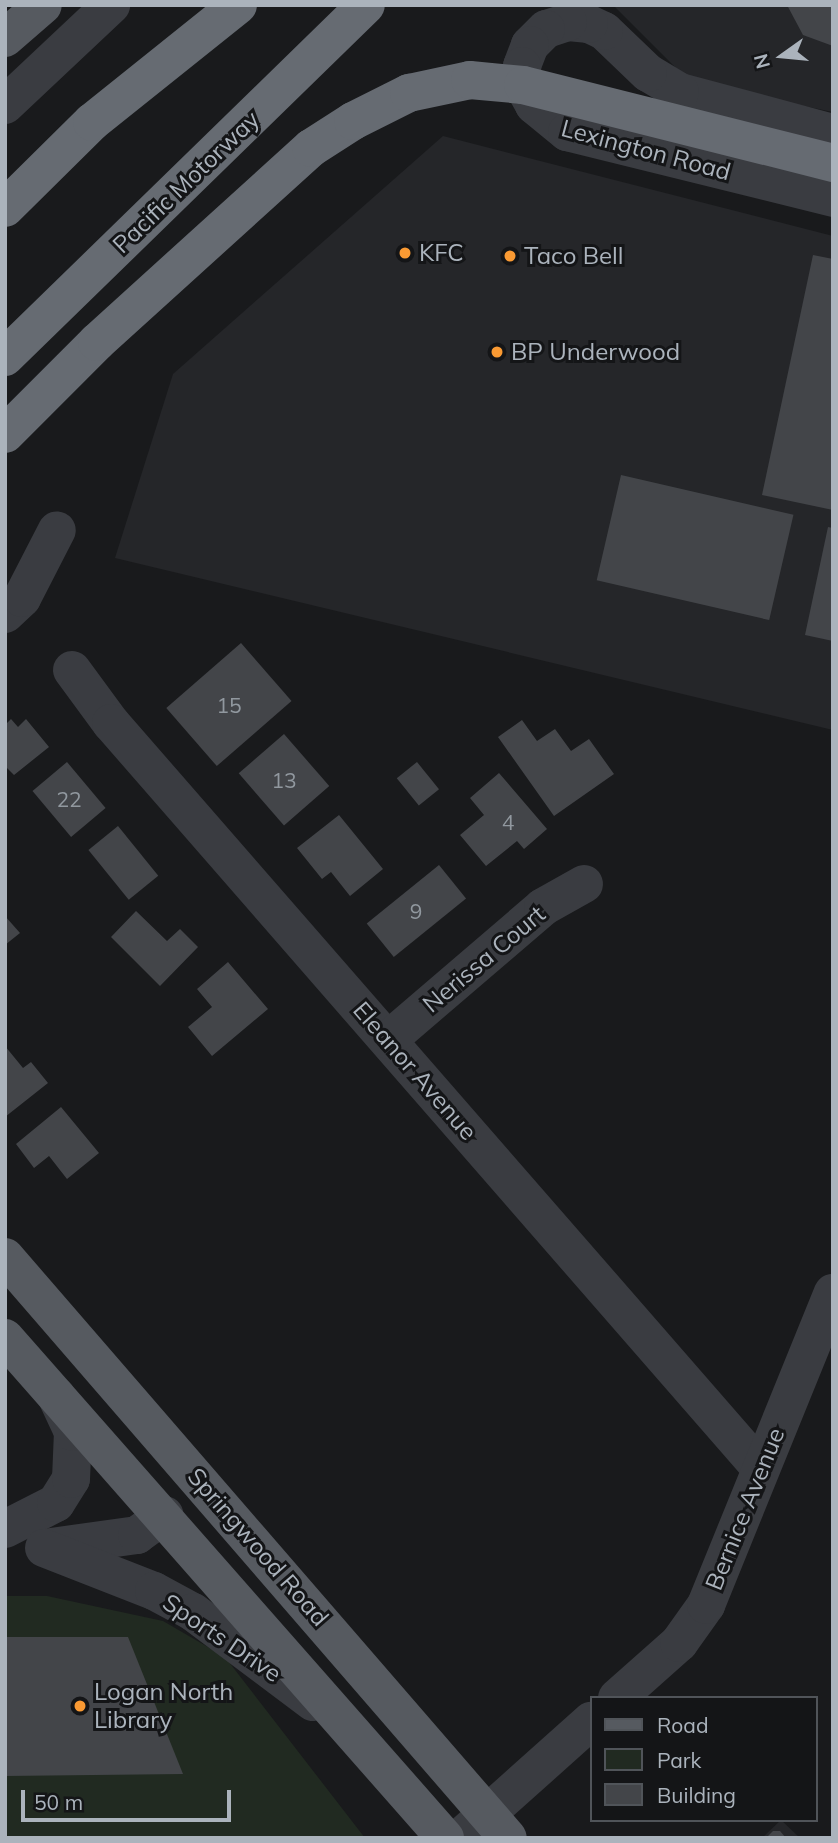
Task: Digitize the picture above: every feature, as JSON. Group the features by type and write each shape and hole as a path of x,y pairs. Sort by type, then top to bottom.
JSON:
{"highway":[{"path":"5,208 92,122 239,5"},
{"name":"Pacific Motorway","path":"5,358 366,5"},
{"path":"5,434 224,224 335,131 409,93 470,80 523,85 833,163"}],"main road":[{"path":"5,38 43,5"},
{"name":"Springwood Road","path":"5,1257 380,1687 485,1830"},
{"name":"Springwood Road","path":"5,1338 165,1515 350,1732 445,1838"},
{"name":"Sports Drive","path":"165,1515 202,1483"},
{"path":"380,1687 418,1767 407,1776 390,1775"}],"street":[{"path":"5,105 111,5"},
{"path":"523,85 522,66 535,38 554,25 582,22 604,31 648,73 680,92 833,133"},
{"name":"Lexington Road","path":"523,85 538,112 566,132 833,198"},
{"path":"5,614 22,598 57,530"},
{"name":"Eleanor Avenue","path":"72,670 111,723 761,1469"},
{"name":"Nerissa Court","path":"388,1040 543,907 584,884"},
{"name":"Bernice Avenue","path":"619,1696 679,1643 706,1605 833,1293"},
{"path":"5,1530 56,1503 71,1479 73,1432 53,1392"},
{"path":"5,1530 96,1516 165,1515"},
{"name":"Sports Drive","path":"5,1550 44,1548 136,1535 165,1515"},
{"name":"Sports Drive","path":"44,1548 91,1565 192,1612 350,1732"},
{"path":"485,1830 590,1722"}],"shaded area":[{"path":"613,5 833,5 833,112 740,93 681,73"},
{"path":"443,136 833,236 833,730 115,558 173,374"},
{"path":"779,1822 783,1822 800,1838 762,1838"}],"green space":[{"path":"5,1596 47,1596 163,1621 225,1657 365,1838 5,1838"}],"building":[{"path":"787,5 833,5 833,46 803,35"},
{"path":"813,255 833,259 833,510 762,495"},
{"path":"621,475 793,515 769,620 597,580"},
{"path":"828,527 833,528 833,641 805,635"},
{"path":"241,643 292,701 217,766 166,708"},
{"path":"11,719 18,727 26,719 49,747 14,775 5,766 5,725"},
{"path":"522,720 537,741 555,729 571,751 589,739 614,774 554,816 498,737"},
{"path":"284,734 329,786 284,825 239,773"},
{"path":"67,762 106,808 71,837 33,791"},
{"path":"417,762 439,789 419,806 397,778"},
{"path":"499,773 547,829 524,849 517,841 486,866 460,835 484,815 470,798"},
{"path":"339,815 383,869 350,896 331,872 322,879 297,848"},
{"path":"118,826 158,876 129,900 88,850"},
{"path":"439,865 466,898 394,957 367,924"},
{"path":"136,911 167,941 180,929 198,947 160,986 111,937"},
{"path":"5,916 20,933 5,945"},
{"path":"228,962 268,1009 212,1056 188,1027 212,1007 197,989"},
{"path":"5,1046 23,1068 31,1062 48,1083 5,1117"},
{"path":"61,1107 99,1153 67,1179 49,1156 34,1168 16,1144"},
{"name":"Logan North Library","path":"5,1637 128,1637 183,1774 5,1776"},
{"path":"773,1831 780,1831 786,1838 766,1838"}],"place":[{"name":"KFC","path":"405,253"},
{"name":"Taco Bell","path":"510,256"},
{"name":"BP Underwood","path":"497,352"},
{"name":"Logan North Library","path":"80,1706"}]}
